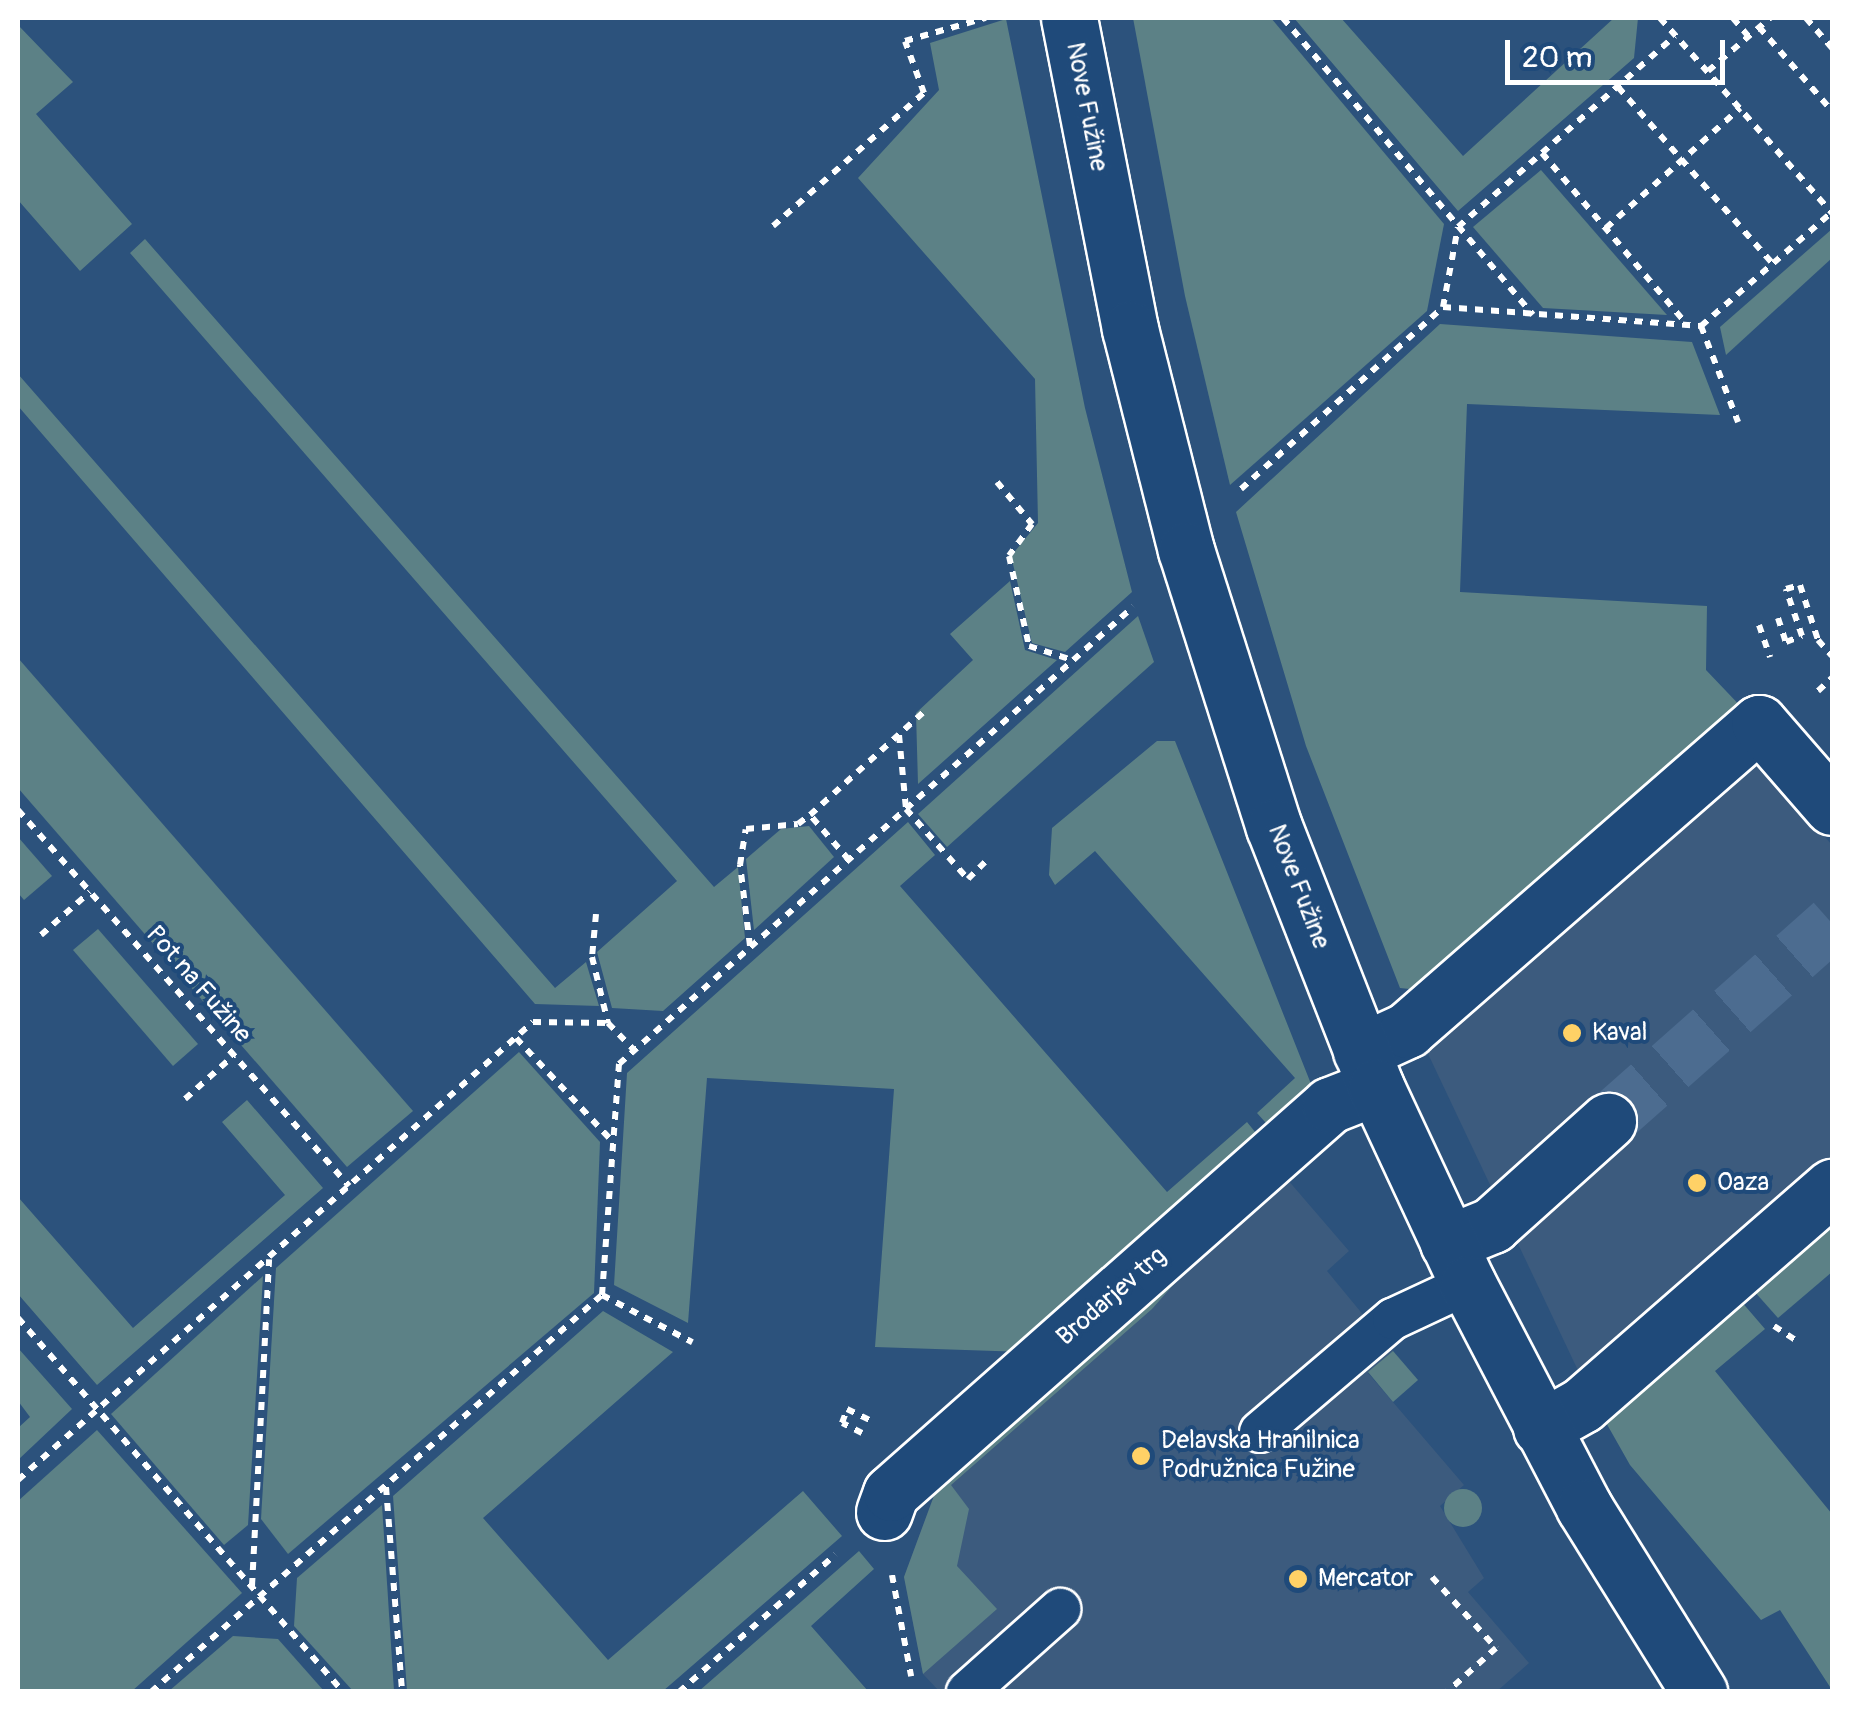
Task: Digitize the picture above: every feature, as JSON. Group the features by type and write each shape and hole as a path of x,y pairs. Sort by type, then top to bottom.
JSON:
{"street":[{"name":"Nove Fužine","path":"1068,18 1130,329 1191,569 1274,826 1368,1069 1458,1264 1541,1428 1699,1692"},
{"name":"Brodarjev trg","path":"875,1520 903,1483 1330,1105 1407,1030 1759,723 1832,807"},
{"path":"1458,1264 1492,1225 1608,1121"},
{"path":"1541,1428 1582,1405 1832,1187"}],"lane":[{"path":"1260,1432 1458,1264"},
{"path":"967,1692 1060,1609"}],"path":[{"path":"773,226 924,92 905,40 986,18"},
{"path":"1282,18 1533,315"},
{"path":"1443,307 1701,326 1832,212 1660,18"},
{"path":"1734,18 1748,36"},
{"path":"1708,72 1770,18"},
{"path":"1806,18 1832,48"},
{"path":"1759,27 1832,111"},
{"path":"1236,494 1443,307 1458,227 1675,36"},
{"path":"1618,87 1773,264"},
{"path":"1606,228 1740,108"},
{"path":"1542,152 1688,326"},
{"path":"1701,326 1738,422"},
{"path":"997,482 1032,524 1010,556 1029,646 1073,660"},
{"path":"1778,618 1786,642 1802,636 1786,589 1800,585 1818,640 1832,656"},
{"path":"151,1692 602,1295 619,1064 1145,596"},
{"path":"1758,625 1770,657"},
{"path":"750,947 740,865 746,828 798,824 928,708"},
{"path":"899,734 906,809 968,878 986,861"},
{"name":"Pot na Fužine","path":"18,810 349,1186"},
{"path":"810,815 849,860"},
{"path":"41,935 90,892"},
{"path":"596,914 592,957 608,1024 634,1051"},
{"path":"18,1480 533,1022 608,1024"},
{"path":"516,1038 613,1142"},
{"path":"185,1098 234,1055"},
{"path":"252,1587 269,1258"},
{"path":"602,1295 692,1342"},
{"path":"18,1318 344,1692"},
{"path":"386,1486 402,1692"},
{"path":"679,1692 875,1520 888,1557 914,1692"},
{"path":"1432,1577 1496,1648 1447,1692"}],"shaded area":[{"path":"1750,751 1832,845 1832,1162 1583,1381 1421,1039"},
{"path":"1281,1172 1349,1251 1327,1271 1393,1351 1368,1373 1464,1485 1440,1506 1484,1578 1468,1592 1529,1663 1496,1692 939,1691 923,1674 904,1577 942,1474"}],"green space":[{"path":"1133,18 1271,18 1444,224 1427,311 1230,485 1185,296"},
{"path":"1294,18 1341,18 1463,156 1614,18 1638,18 1634,58 1458,211"},
{"path":"1006,19 1085,408 1132,592 1065,652 1032,643 1011,556 1038,523 1035,379 858,178 939,90 930,43"},
{"path":"18,25 73,82 36,114 132,224 80,271 18,200"},
{"path":"1541,170 1667,315 1543,308 1473,227"},
{"path":"1832,229 1832,258 1726,355 1720,327"},
{"path":"145,239 714,887 738,867 745,938 663,1011 612,1008 597,952 677,881 130,253"},
{"path":"1440,324 1692,342 1720,415 1467,404 1460,592 1707,606 1706,670 1747,713 1429,991 1400,988 1306,746 1236,512"},
{"path":"18,374 555,988 586,962 599,1006 535,1004 18,406"},
{"path":"1010,581 1025,650 1057,660 918,784 916,713 973,660 950,634"},
{"path":"1138,616 1154,662 947,847 918,814"},
{"path":"18,658 413,1111 347,1167 18,788"},
{"path":"1157,741 1175,741 1315,1094 1275,1133 1257,1113 1295,1078 1095,851 1055,885 1049,875 1052,828"},
{"path":"908,822 935,855 900,886 1167,1192 1247,1122 1264,1143 1026,1352 875,1347 894,1089 707,1078 688,1323 614,1285 627,1073"},
{"path":"809,826 834,857 754,930 746,859 781,829"},
{"path":"18,837 52,876 24,900 18,893"},
{"path":"98,929 198,1044 173,1066 73,950"},
{"path":"519,1052 600,1142 594,1293 288,1554 261,1519 276,1268"},
{"path":"247,1100 323,1188 97,1385 18,1294 18,1197 133,1328 285,1195 222,1122"},
{"path":"1832,1205 1832,1272 1778,1318 1746,1282"},
{"path":"1242,1207 1152,1309 951,1485 969,1509 957,1566 997,1609 923,1674 904,1577 942,1474"},
{"path":"263,1276 248,1525 224,1545 111,1414"},
{"path":"1734,1293 1765,1329 1715,1371 1832,1514 1832,1690 1780,1610 1761,1620 1630,1465 1600,1412"},
{"path":"603,1311 673,1352 483,1518 608,1660 803,1491 842,1536 663,1691 407,1691 393,1496"},
{"path":"18,1348 72,1409 18,1460 18,1428 30,1417 18,1401"},
{"path":"1393,1351 1418,1380 1393,1402 1368,1372"},
{"path":"97,1430 242,1593 132,1691 18,1691 18,1501"},
{"path":"1463,1489 1476,1495 1482,1508 1476,1521 1463,1527 1450,1521 1444,1508 1450,1495"},
{"path":"382,1505 394,1691 353,1691 294,1626 297,1578"},
{"path":"859,1551 874,1569 811,1626 868,1691 699,1691"},
{"path":"233,1636 278,1639 324,1691 169,1691"}],"tunnel":[{"path":"1608,1121 1832,923"}],"place":[{"name":"Kaval","path":"1572,1033"},
{"name":"Oaza","path":"1697,1183"},
{"name":"Delavska Hranilnica Podružnica Fužine","path":"1141,1456"},
{"name":"Mercator","path":"1298,1579"}]}
